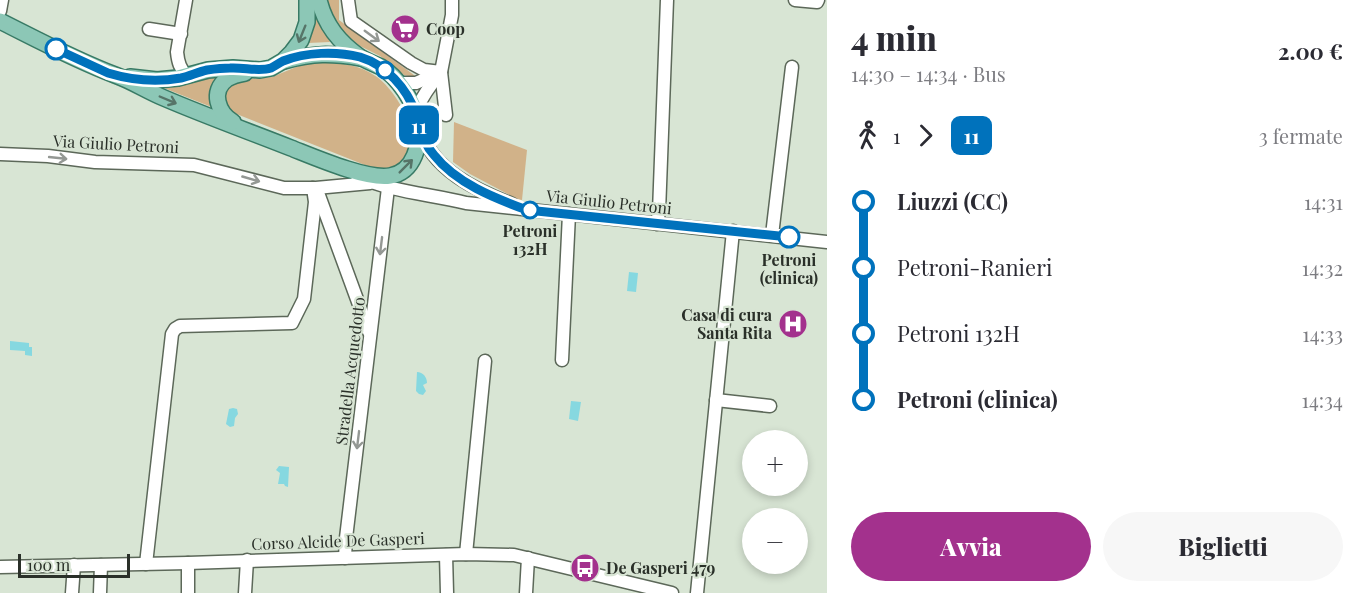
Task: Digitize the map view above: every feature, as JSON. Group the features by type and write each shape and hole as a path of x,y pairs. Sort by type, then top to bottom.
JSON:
{"main road":[{"path":"244,130 220,111 218,92 220,86 235,75 271,68 283,61 292,52 304,33 307,22 307,0"},
{"path":"319,0 326,22 336,36 361,58"},
{"path":"0,21 161,97 333,164 371,176 383,177 393,176 410,164 416,155 417,117 399,83 383,68 361,58 324,53 283,61"},
{"path":"115,75 157,80 188,76 208,70 232,68 260,70"}],"street":[{"path":"0,10 2,0"},
{"path":"186,0 177,52 181,69 188,76"},
{"path":"348,0 351,21 411,63 424,70 441,72"},
{"path":"446,115 441,72 452,15 452,0"},
{"path":"657,224 667,0"},
{"path":"795,0 817,2 818,0"},
{"path":"149,29 181,34"},
{"path":"167,79 178,60"},
{"path":"772,235 792,67"},
{"path":"399,83 424,81 441,72"},
{"path":"441,72 420,100 417,117 422,137 432,154 448,171 462,180 494,197 527,210"},
{"name":"Via Giulio Petroni","path":"0,154 48,156 95,162 194,165 284,188 372,183 466,203 827,242"},
{"path":"333,164 372,183"},
{"path":"444,197 460,195 465,191 462,180"},
{"path":"315,188 371,336"},
{"path":"146,564 172,334 180,326 292,323 304,299 315,188"},
{"name":"Stradella Acquedotto","path":"345,558 388,188"},
{"path":"562,360 569,214"},
{"path":"697,593 733,231"},
{"path":"466,554 485,362"},
{"path":"716,400 770,406"},
{"name":"Corso Alcide De Gasperi","path":"0,567 503,554 672,593"},
{"path":"446,555 447,593"},
{"path":"526,593 528,558"},
{"path":"246,593 247,560"},
{"path":"188,563 188,593"},
{"path":"72,593 74,565"},
{"path":"100,593 101,565"}],"shaded area":[{"path":"327,0 339,0 339,20 418,78 404,75 380,56 352,40 332,16"},
{"path":"314,15 316,15 330,42 308,43"},
{"path":"319,61 356,67 377,77 386,85 403,109 408,122 411,149 405,160 392,169 375,169 234,113 227,107 224,97 227,88 237,80 272,77 301,65"},
{"path":"219,76 214,108 164,88"},
{"path":"454,122 527,150 522,200 470,174 453,162"}],"water":[{"path":"629,272 638,273 636,292 627,291"},
{"path":"10,341 29,343 29,347 32,347 32,356 25,355 25,351 10,350"},
{"path":"417,372 423,374 426,379 427,383 423,385 426,391 423,395 416,391"},
{"path":"571,401 581,402 578,421 569,419"},
{"path":"229,409 237,409 238,414 234,426 230,427 226,424"},
{"path":"279,466 289,467 288,487 278,484 280,473 276,470"}],"bus line":[{"name":"11","path":"56,49 108,73 157,80 178,78 208,70 232,68 260,70 271,68 283,61 324,53 361,58 383,68 399,83 415,112 422,137 432,154 448,171 494,197 527,210 789,237"}],"place":[{"name":"Coop","path":"405,29"},
{"name":"Petroni 132H","path":"530,210"},
{"name":"Petroni (clinica)","path":"789,237"},
{"name":"Casa di cura Santa Rita","path":"793,324"},
{"name":"De Gasperi 479","path":"585,568"}]}
